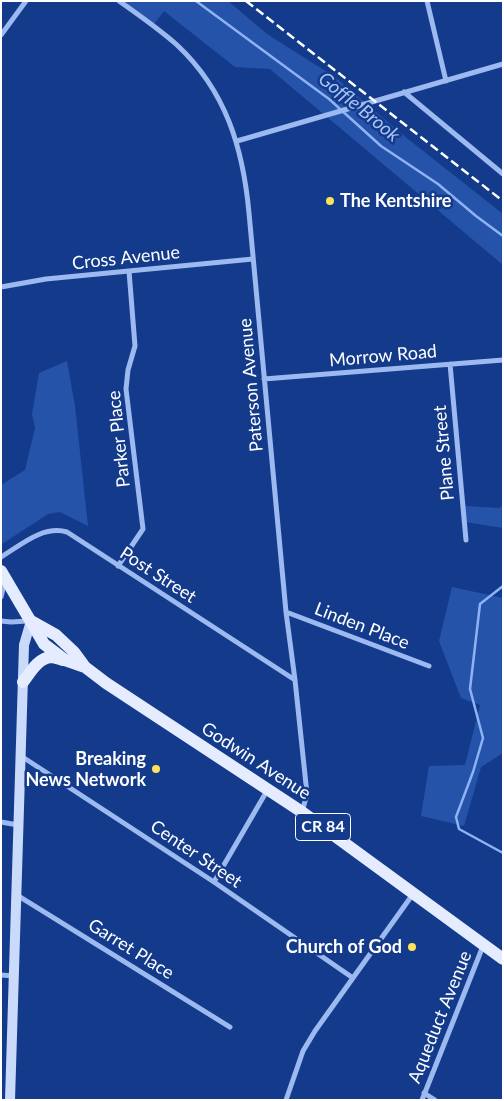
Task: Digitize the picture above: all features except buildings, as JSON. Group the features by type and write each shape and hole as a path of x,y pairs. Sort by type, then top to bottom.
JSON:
{"main road":[{"name":"Godwin Avenue","path":"4,574 44,644 66,660 85,667 204,749 268,788 503,958"},
{"name":"Godwin Avenue","path":"32,620 54,634 74,652 85,667"},
{"path":"10,1100 24,645 32,620"},
{"path":"23,682 34,666 41,660 51,657 66,660"}],"street":[{"path":"1,35 26,1"},
{"name":"Paterson Avenue","path":"119,1 159,30 178,47 194,65 218,99 236,141 246,184 286,612 307,794 302,812"},
{"path":"427,1 446,81"},
{"path":"236,141 503,64"},
{"path":"404,92 503,174"},
{"name":"Cross Avenue","path":"1,287 46,279 254,259"},
{"name":"Parker Place","path":"118,566 143,529 126,389 128,370 135,346 129,271"},
{"name":"Morrow Road","path":"264,379 503,360"},
{"name":"Plane Street","path":"450,364 466,540"},
{"name":"Post Street","path":"1,557 43,532 60,530 74,537 295,680"},
{"path":"1,597 4,574"},
{"name":"Linden Place","path":"286,612 429,666"},
{"path":"1,621 32,620"},
{"name":"Center Street","path":"21,756 214,882 353,978"},
{"path":"214,882 268,788"},
{"path":"1,822 19,825"},
{"path":"286,1100 303,1051 413,893"},
{"name":"Garret Place","path":"17,894 230,1027"},
{"name":"Aqueduct Avenue","path":"422,1100 483,945"},
{"path":"1,975 14,976"},
{"path":"424,1093 435,1100"}],"shaded area":[{"path":"118,1 228,1 267,34 335,77 408,139 503,214 503,265 270,69 235,67 164,11 152,27"},
{"path":"67,361 75,406 88,526 60,512 48,514 2,544 1,485 25,470 35,428 32,414 39,373"},
{"path":"503,505 503,528 466,522 465,506 499,508"},
{"path":"452,587 503,598 503,753 481,767 464,826 421,816 429,766 465,765 480,705 461,698 439,641"}],"waterway":[{"name":"Goffle Brook","path":"196,1 329,99 381,146 438,184 503,236"},
{"name":"Goffle Brook","path":"503,586 480,604 470,689 483,738 473,772 456,817 459,829 503,853"}],"railway":[{"path":"246,1 503,201"}],"place":[{"name":"The Kentshire","path":"330,201"},
{"name":"Breaking News Network","path":"156,769"},
{"name":"Church of God","path":"412,947"}]}
